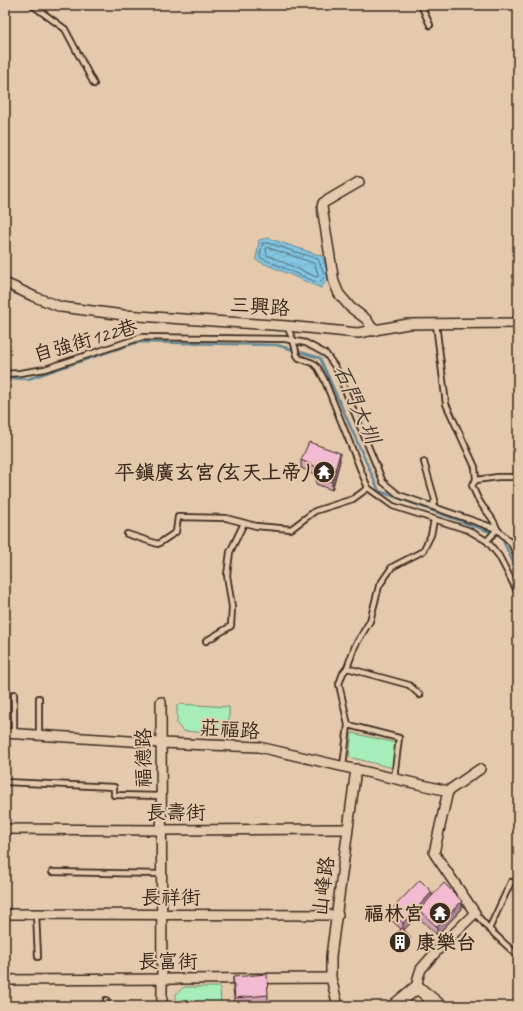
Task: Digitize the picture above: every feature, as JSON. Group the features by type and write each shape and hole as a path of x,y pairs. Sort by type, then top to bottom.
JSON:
{"street":[{"path":"359,182 323,203 322,207 334,282 339,294 350,307 366,319 374,331"},
{"name":"三興路","path":"5,283 61,307 124,315 287,326 358,333 408,324 518,323"},
{"name":"福德路","path":"161,702 162,1006"},
{"name":"莊福路","path":"10,733 161,743 259,747 448,791"},
{"name":"山峰路","path":"338,1006 331,978 331,956 338,915 347,829 356,769"},
{"path":"394,1006 417,987 421,970 442,945 475,913 434,853 448,791 480,769"},
{"name":"長壽街","path":"5,829 347,829"},
{"name":"長祥街","path":"5,914 338,915"},
{"name":"長富街","path":"5,980 331,978"},
{"path":"417,987 440,1006"}],"lane":[{"path":"32,5 65,28 94,84"},
{"path":"422,5 430,25"},
{"path":"436,324 446,404 475,466 476,480 472,485 476,496 483,507 494,519 497,530 511,543 518,558"},
{"path":"287,326 300,358 313,363 318,368 324,379 368,488 393,506 468,530 488,540 499,556 518,593"},
{"name":"自強街122巷","path":"5,374 45,369 142,337 294,341 306,343 326,354 336,368 383,482 399,495 497,530"},
{"path":"424,462 435,500 432,506"},
{"path":"476,480 498,477 518,477"},
{"path":"127,534 158,544 176,532 178,517 226,518 256,526 291,529 315,511 353,499 368,488"},
{"path":"343,766 348,725 339,684 343,673 347,668 355,646 370,621 379,586 392,567 423,551 432,535 434,520"},
{"path":"206,641 231,626 232,607 227,575 230,552 244,523"},
{"path":"488,540 497,530"},
{"path":"347,668 409,685 420,695"},
{"path":"10,733 14,694"},
{"path":"40,698 40,735"},
{"path":"348,725 399,738 394,778"},
{"path":"5,782 114,787 114,795 161,796"},
{"path":"52,872 162,874"},
{"path":"489,929 511,882"},
{"path":"475,913 489,929 518,956"},
{"path":"36,914 38,958"},
{"path":"106,1000 106,1006"}],"green space":[{"path":"177,705 229,707 229,732 226,734 183,731 177,724"},
{"path":"352,733 396,743 393,768 349,757"},
{"path":"184,987 220,987 221,1006 176,1006 176,994"}],"water":[{"path":"268,238 322,256 330,276 321,288 256,260 259,240"}],"building":[{"name":"平鎮廣玄宮(玄天上帝)","path":"309,442 340,453 332,482 316,476 319,468 301,460"},
{"path":"420,880 432,892 403,923 390,911"},
{"name":"福林宮","path":"444,883 462,901 437,927 419,910"},
{"path":"402,928 410,936 400,946 391,939"},
{"path":"267,974 268,995 235,998 233,977"}],"waterway":[{"name":"石門大圳","path":"5,378 28,379 138,342 277,345 320,358 379,491 501,536 518,573"}],"place":[{"name":"平鎮廣玄宮(玄天上帝)","path":"324,472"},
{"name":"福林宮","path":"440,913"},
{"name":"康樂台","path":"400,942"}]}
